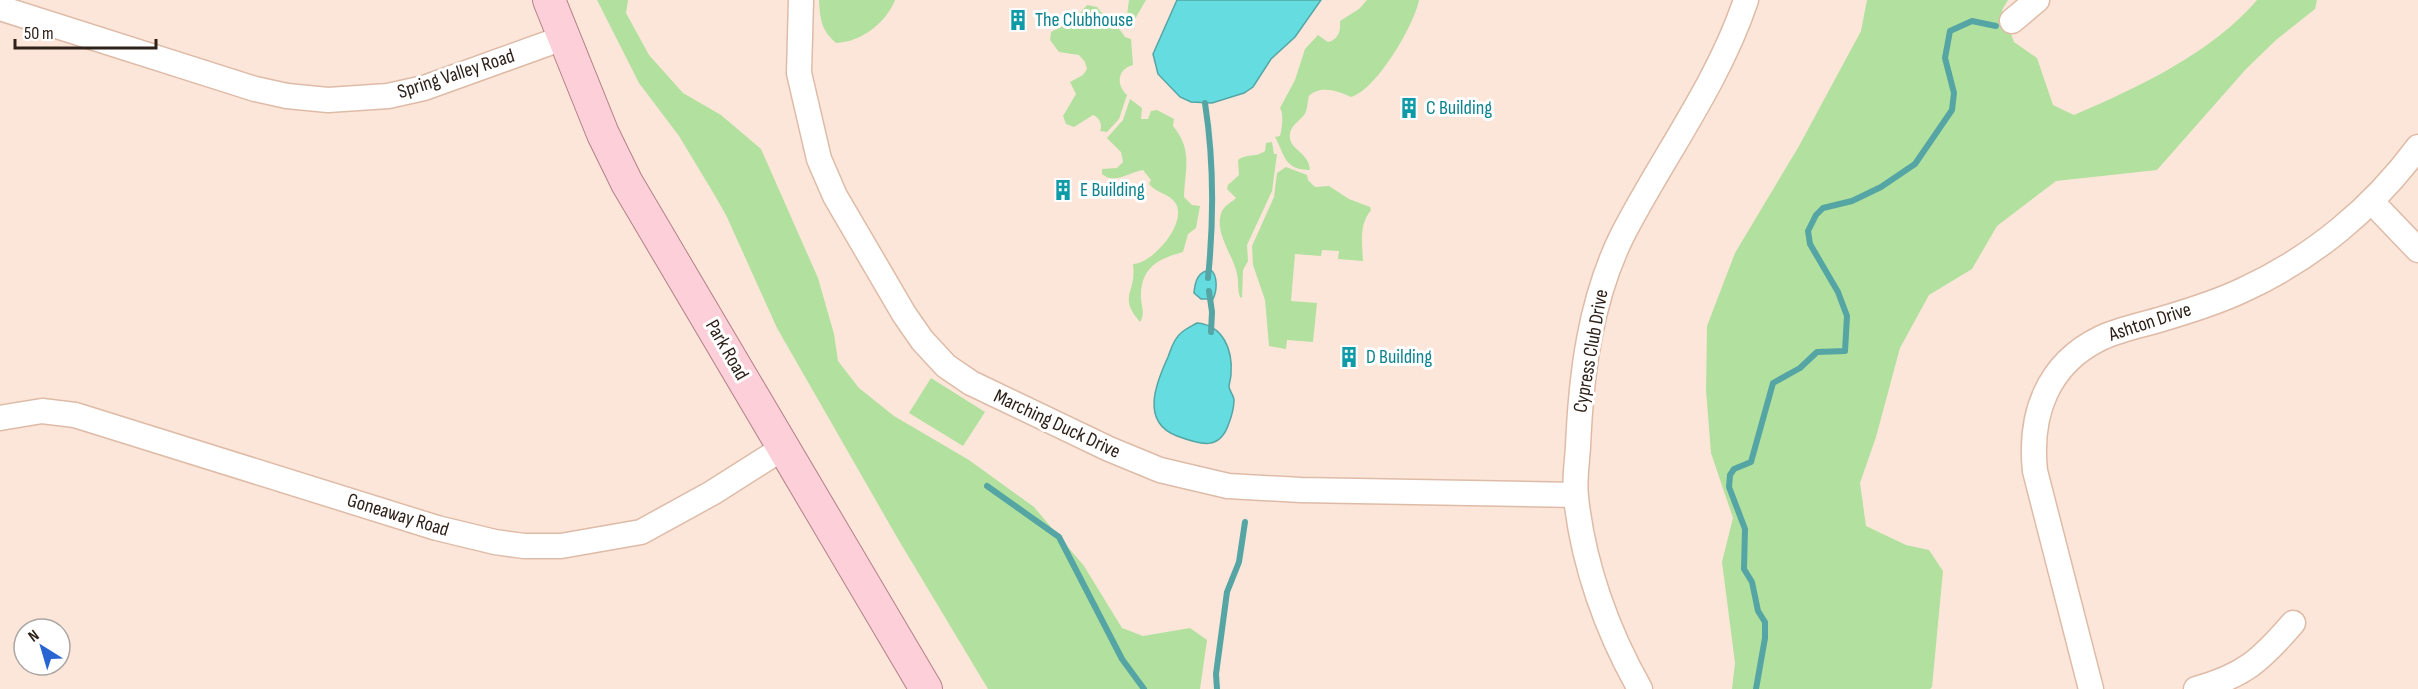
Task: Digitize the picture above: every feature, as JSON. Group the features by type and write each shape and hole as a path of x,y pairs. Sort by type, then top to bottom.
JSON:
{"main road":[{"name":"Park Road","path":"550,0 563,38 603,134 627,183 926,689"}],"street":[{"name":"Marching Duck Drive","path":"801,0 799,73 819,159 835,195 904,314 922,340 946,366 971,383 1109,449 1160,470 1227,486 1302,490 1575,495"},
{"name":"Cypress Club Drive","path":"1640,689 1608,625 1593,578 1575,495 1586,356 1603,281 1623,236 1712,76 1740,21 1746,0"},
{"path":"2012,21 2037,0"},
{"name":"Spring Valley Road","path":"0,8 255,89 287,96 328,100 388,96 424,88 563,38"},
{"name":"Ashton Drive","path":"2091,689 2035,471 2032,446 2034,430 2045,393 2065,365 2077,353 2099,339 2243,290 2306,254 2342,229 2372,201 2402,169 2418,147"},
{"path":"2372,201 2418,250"},
{"name":"Goneaway Road","path":"0,418 42,411 75,415 437,528 495,542 524,546 561,546 641,532 712,493 783,448"},
{"path":"2196,689 2222,682 2248,668 2266,654 2293,623"}],"green space":[{"path":"597,0 628,0 626,13 649,55 683,93 721,115 761,149 818,278 834,334 838,361 859,388 894,416 969,460 1034,507 1084,566 1122,628 1143,636 1190,628 1207,640 1200,689 988,689 898,539 777,328 726,215 679,136 639,83"},
{"path":"819,0 895,0 886,16 872,30 855,39 836,43 822,24"},
{"path":"1129,0 1146,0 1135,19 1127,15"},
{"path":"1367,0 1419,0 1410,25 1392,56 1361,92 1351,97 1324,90 1309,96 1305,113 1292,128 1290,138 1293,146 1307,160 1310,170 1295,167 1286,160 1275,137 1280,136 1282,117 1280,108 1295,80 1305,49 1318,35 1328,42 1334,39 1339,32 1340,21 1359,9"},
{"path":"1867,0 2008,0 2002,10 2014,42 2037,58 2053,105 2074,115 2148,81 2196,53 2239,19 2257,0 2317,0 2315,9 2276,40 2246,69 2157,170 2056,181 1997,226 1972,269 1929,295 1900,348 1876,437 1860,483 1866,526 1906,545 1929,550 1943,571 1932,687 1930,689 1732,689 1735,663 1722,562 1733,518 1711,453 1706,390 1707,326 1735,253 1799,146 1861,31"},
{"path":"1087,5 1097,7 1105,17 1115,23 1125,37 1131,39 1133,65 1124,70 1120,78 1121,87 1127,95 1119,119 1107,132 1100,131 1100,121 1093,115 1074,127 1066,124 1063,116 1076,94 1070,82 1083,75 1087,69 1079,55 1059,52 1050,40 1051,32 1074,20"},
{"path":"1130,99 1142,108 1141,119 1148,119 1151,111 1157,110 1174,119 1173,126 1186,151 1184,197 1192,205 1200,206 1196,228 1188,234 1183,252 1165,258 1147,272 1141,288 1143,314 1140,322 1133,313 1129,300 1134,274 1133,264 1149,257 1166,242 1177,222 1178,212 1173,200 1149,184 1151,180 1143,170 1117,178 1102,174 1102,169 1117,168 1123,162 1121,152 1107,138 1123,120"},
{"path":"1272,142 1274,154 1277,154 1272,191 1247,245 1248,261 1243,270 1242,298 1239,294 1235,266 1222,235 1220,219 1223,209 1236,198 1227,189 1228,185 1239,175 1238,160 1262,153 1265,151 1266,143"},
{"path":"1286,167 1307,175 1308,180 1315,187 1329,186 1349,199 1370,207 1371,210 1363,228 1363,261 1338,259 1339,251 1322,250 1321,256 1295,254 1291,301 1317,303 1313,342 1287,340 1286,349 1269,346 1265,300 1253,265 1252,246 1274,197 1277,173"},
{"path":"931,378 985,412 963,446 909,413"}],"water":[{"path":"1177,0 1321,0 1295,37 1271,59 1253,87 1244,93 1212,103 1191,102 1180,97 1158,74 1153,54"},
{"path":"1211,270 1216,280 1213,299 1201,299 1194,293 1196,281 1203,272"},
{"path":"1197,323 1214,328 1220,334 1228,348 1231,365 1229,387 1234,400 1232,414 1225,432 1215,442 1209,443 1186,439 1165,430 1155,412 1154,401 1159,378 1173,344 1176,338"}],"waterway":[{"path":"1756,689 1765,638 1765,622 1758,611 1752,582 1744,569 1745,529 1729,487 1730,475 1734,469 1751,462 1773,383 1800,368 1817,352 1845,351 1847,316 1838,292 1810,244 1808,231 1816,215 1823,208 1852,201 1881,187 1915,164 1952,110 1954,93 1945,58 1950,31 1972,21 1996,26"},
{"path":"1205,103 1212,190 1208,278"},
{"path":"1209,291 1212,312 1211,332"},
{"path":"987,486 1059,537 1122,659 1144,689"},
{"path":"1217,689 1216,674 1227,592 1239,562 1245,522"}],"place":[{"name":"The Clubhouse","path":"1018,20"},
{"name":"C Building","path":"1409,108"},
{"name":"E Building","path":"1063,190"},
{"name":"D Building","path":"1349,357"}]}
